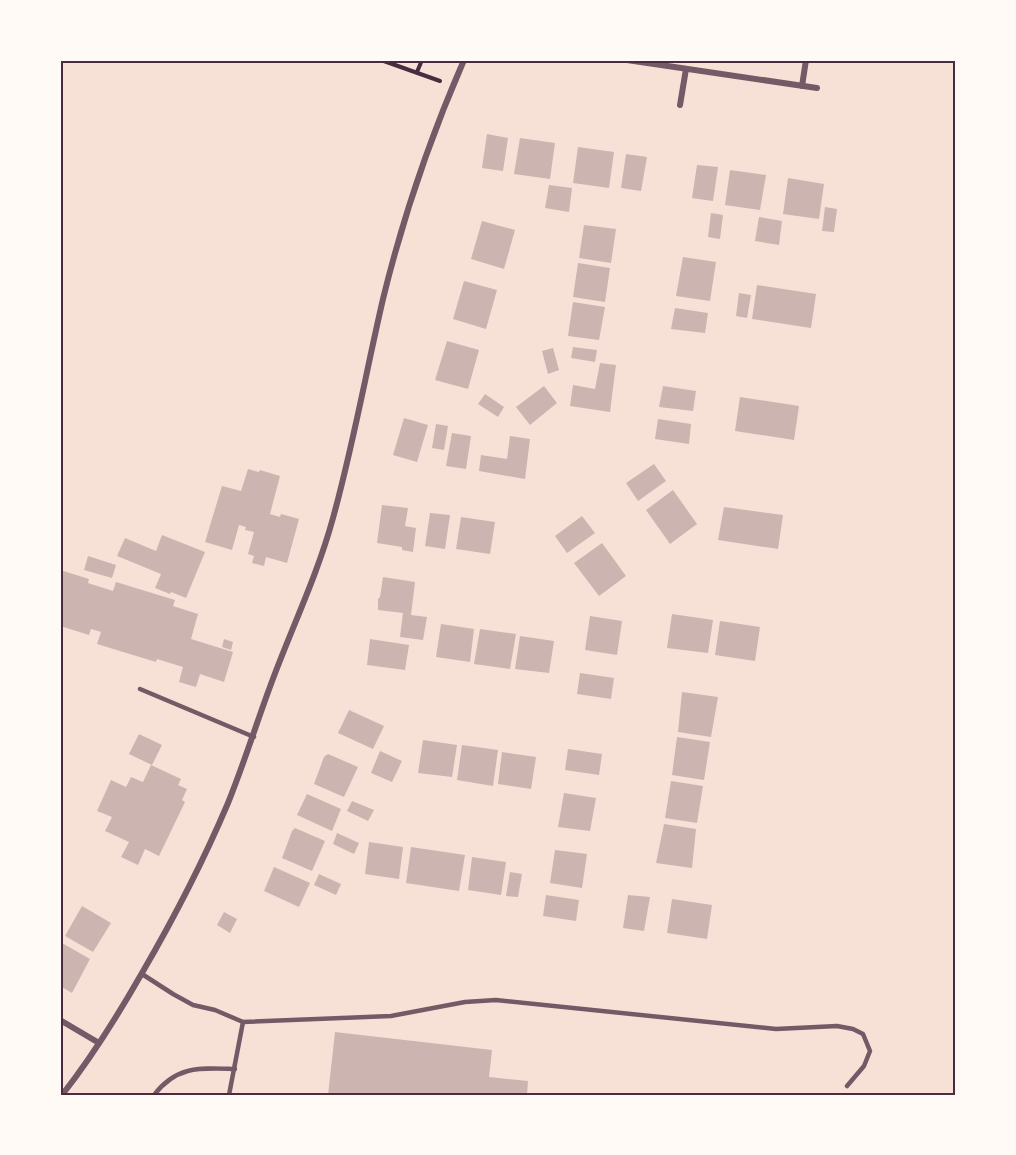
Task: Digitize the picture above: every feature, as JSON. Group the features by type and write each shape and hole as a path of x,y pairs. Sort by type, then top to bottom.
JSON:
{"street":[{"path":"62,1095 99,1043 175,917 202,863 254,737 274,676 323,554 343,482 399,236 426,152 464,60"},
{"path":"627,60 817,88"},
{"path":"802,86 806,60"},
{"path":"680,105 686,69"},
{"path":"60,1020 99,1043"}],"lane":[{"path":"141,689 254,737"},
{"path":"142,974 193,1005 215,1010 243,1022 391,1016 478,1000 776,1029 837,1026 853,1029 863,1034 869,1044 870,1051 864,1066 847,1086"},
{"path":"229,1095 243,1022"},
{"path":"154,1095 170,1078 183,1071 201,1068 235,1069"}],"path":[{"path":"381,60 452,87"},
{"path":"417,72 422,60"}],"building":[{"path":"487,134 508,138 503,171 482,168"},
{"path":"520,138 555,143 550,179 514,174"},
{"path":"578,147 614,152 609,188 573,183"},
{"path":"626,154 647,157 641,191 621,188"},
{"path":"697,165 718,167 713,201 692,198"},
{"path":"730,170 766,175 760,210 725,205"},
{"path":"788,178 824,184 819,219 783,214"},
{"path":"549,185 572,188 569,212 545,208"},
{"path":"825,207 837,209 834,232 822,231"},
{"path":"711,213 723,215 720,239 708,237"},
{"path":"759,217 782,221 779,245 755,241"},
{"path":"482,221 515,230 504,269 471,259"},
{"path":"584,225 616,229 611,263 579,258"},
{"path":"683,257 716,262 710,301 676,296"},
{"path":"578,263 610,268 605,302 573,297"},
{"path":"464,281 497,290 486,329 453,319"},
{"path":"757,285 816,294 811,328 752,319"},
{"path":"739,293 751,295 747,318 736,316"},
{"path":"573,302 605,307 599,340 568,336"},
{"path":"675,308 708,313 705,333 671,329"},
{"path":"447,341 479,350 468,389 435,380"},
{"path":"573,347 597,350 595,362 571,358"},
{"path":"553,348 559,370 548,374 542,351"},
{"path":"600,363 616,365 610,412 570,406 573,385 595,389"},
{"path":"544,386 557,403 530,425 516,407"},
{"path":"663,386 696,391 693,411 659,407"},
{"path":"485,394 504,407 498,417 478,404"},
{"path":"740,397 799,406 794,440 735,431"},
{"path":"404,418 428,425 417,462 393,455"},
{"path":"658,419 691,424 689,444 655,439"},
{"path":"436,424 448,426 444,450 432,448"},
{"path":"452,433 471,436 466,469 446,466"},
{"path":"510,436 530,439 525,479 479,471 481,455 507,459"},
{"path":"654,464 666,481 638,501 626,483"},
{"path":"248,469 280,476 270,514 280,517 281,514 299,519 287,563 266,557 264,566 252,563 254,556 248,554 254,532 245,530 246,527 239,525 232,550 205,542 222,486 241,491"},
{"path":"673,490 697,524 670,544 646,510"},
{"path":"382,505 408,508 405,526 416,528 413,552 402,550 402,547 377,543"},
{"path":"724,507 783,515 778,549 718,540"},
{"path":"430,513 450,515 445,549 425,546"},
{"path":"582,516 595,533 567,553 555,536"},
{"path":"461,517 495,522 490,554 456,549"},
{"path":"162,535 205,552 186,598 155,588 161,574 117,556 125,538 156,551"},
{"path":"602,543 626,576 599,596 574,563"},
{"path":"88,556 116,565 112,578 84,570"},
{"path":"60,570 89,579 88,583 113,591 116,582 175,600 173,606 198,614 191,639 233,652 224,682 200,674 196,687 179,682 183,667 157,659 156,662 97,644 101,632 91,629 89,635 60,626"},
{"path":"383,577 415,582 411,615 427,617 423,640 400,637 403,613 378,610"},
{"path":"672,614 713,620 708,653 667,648"},
{"path":"590,616 622,621 617,655 585,650"},
{"path":"720,621 760,627 755,661 715,655"},
{"path":"441,624 474,629 470,662 436,657"},
{"path":"480,629 516,634 510,669 474,664"},
{"path":"520,636 554,641 549,673 515,669"},
{"path":"224,639 233,642 231,650 222,647"},
{"path":"370,639 409,645 405,670 367,665"},
{"path":"580,673 614,678 611,699 577,694"},
{"path":"682,692 718,697 711,737 678,732"},
{"path":"349,710 384,726 373,749 338,733"},
{"path":"139,734 162,745 152,765 129,754"},
{"path":"677,737 710,742 704,780 672,775"},
{"path":"423,740 457,745 452,777 418,773"},
{"path":"462,745 498,750 493,786 457,780"},
{"path":"568,749 602,754 599,775 565,770"},
{"path":"380,751 402,761 392,782 371,773"},
{"path":"502,752 536,757 531,789 498,784"},
{"path":"328,754 358,767 344,797 314,784 324,757"},
{"path":"151,765 181,779 178,785 187,789 182,800 185,802 159,856 145,849 138,865 121,857 129,842 105,831 112,817 97,811 111,780 126,787 131,777 143,782"},
{"path":"671,781 703,786 697,823 665,818"},
{"path":"564,793 596,798 590,831 558,827"},
{"path":"307,794 341,809 332,831 297,815"},
{"path":"352,801 374,810 368,821 347,811"},
{"path":"664,824 696,829 692,868 656,863"},
{"path":"295,828 325,841 312,871 282,858"},
{"path":"337,833 359,843 354,854 333,844"},
{"path":"369,842 403,847 399,879 365,874"},
{"path":"411,847 465,855 459,891 406,883"},
{"path":"555,850 587,854 582,888 550,883"},
{"path":"472,857 506,862 501,895 468,890"},
{"path":"274,867 310,883 299,907 264,891"},
{"path":"510,872 522,874 518,897 506,896"},
{"path":"319,874 341,884 336,895 314,885"},
{"path":"546,895 579,900 576,921 543,916"},
{"path":"628,895 650,897 644,931 623,928"},
{"path":"672,899 712,905 707,939 667,933"},
{"path":"82,906 111,923 93,952 65,936"},
{"path":"224,912 237,919 230,933 217,925"},
{"path":"62,943 90,959 72,993 60,986"},
{"path":"335,1032 492,1050 489,1077 528,1081 527,1095 328,1095"}]}
